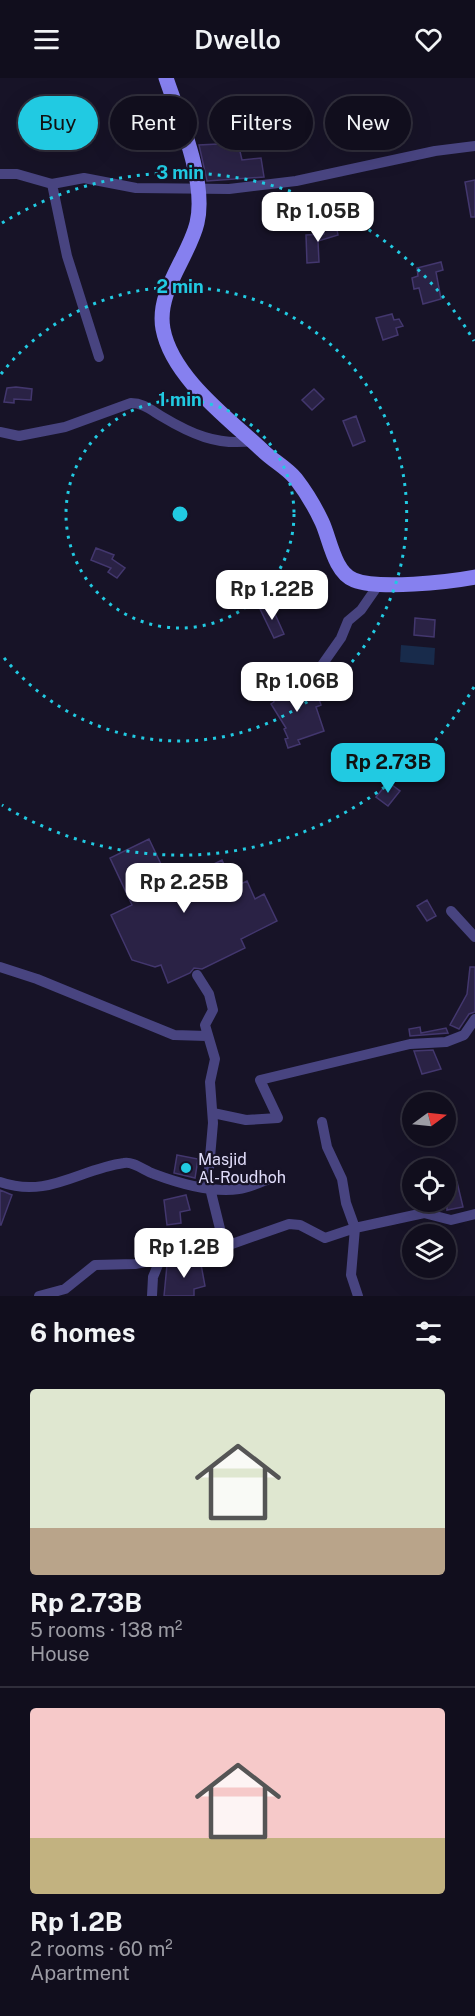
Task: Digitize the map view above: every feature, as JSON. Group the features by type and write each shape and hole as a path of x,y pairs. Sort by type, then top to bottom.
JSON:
{"street":[{"path":"166,78 190,146 196,186 197,223 169,289 163,312 163,328 170,351 222,415 285,467 302,487 316,510 335,556 347,576 355,581 379,584 450,581 475,577"},
{"path":"0,174 17,174 52,184 84,178 136,188 196,186 212,190 296,182 435,151 475,146"},
{"path":"52,184 67,256 99,357"},
{"path":"0,432 14,437 65,427 131,403 142,405 202,438 229,443 253,441"},
{"path":"251,671 271,682 315,675 341,638 348,621 361,610 379,584"},
{"path":"451,911 475,937"},
{"path":"0,967 37,979 174,1035 207,1036"},
{"path":"197,975 209,994 213,1010 205,1025 215,1059 210,1082 213,1113 208,1170 209,1188 224,1245"},
{"path":"213,1113 246,1120 278,1118 260,1080 410,1044 446,1042 464,1035 475,1019"},
{"path":"322,1122 327,1147 342,1179 346,1203 355,1228 351,1275 358,1296"},
{"path":"0,1182 26,1188 53,1185 68,1181 85,1172 126,1162 162,1177 209,1188 242,1189 270,1179"},
{"path":"39,1296 65,1289 95,1265 159,1260 247,1241 289,1224 300,1225 326,1238 355,1228 424,1213 451,1220 475,1214"},
{"path":"152,1296 153,1277 159,1260"}],"water":[{"path":"401,645 435,648 434,665 400,662"}],"building":[{"path":"209,144 209,150 240,150 242,160 261,158 264,177 207,181 199,145"},
{"path":"475,180 475,217 471,217 465,182"},
{"path":"336,224 338,235 318,241 319,262 307,263 306,235 324,234 323,227"},
{"path":"441,262 443,270 436,272 441,299 423,304 419,288 414,289 412,278 418,276 417,268"},
{"path":"392,314 394,320 399,319 403,326 396,328 398,335 383,340 376,318"},
{"path":"7,388 32,389 31,400 14,399 14,403 4,402"},
{"path":"314,389 324,399 312,410 302,400"},
{"path":"356,416 365,441 353,446 343,421"},
{"path":"96,548 114,555 112,559 125,568 117,578 108,572 111,568 91,560"},
{"path":"271,605 284,634 274,638 260,609"},
{"path":"415,618 435,620 434,637 414,635"},
{"path":"301,685 305,697 317,693 321,705 316,707 324,731 298,740 300,744 288,748 285,739 288,738 284,729 286,728 271,704 274,702 271,689"},
{"path":"388,782 400,791 388,806 376,797"},
{"path":"149,839 171,885 222,860 234,887 247,881 255,899 264,894 277,921 241,939 245,948 202,969 194,968 190,973 168,983 161,965 155,967 132,960 111,915 132,905 110,858"},
{"path":"427,900 436,916 427,921 417,906"},
{"path":"470,967 475,967 475,1012 469,1014 459,1029 450,1025 467,994"},
{"path":"420,1027 421,1033 446,1028 448,1033 410,1036 409,1029"},
{"path":"433,1050 441,1069 422,1074 414,1051"},
{"name":"Masjid Al-Roudhoh","path":"177,1155 198,1159 195,1178 174,1173"},
{"path":"456,1182 463,1207 456,1208"},
{"path":"0,1190 12,1195 1,1225 0,1225"},
{"path":"186,1195 190,1210 180,1212 181,1223 167,1225 164,1200"},
{"path":"200,1259 205,1286 194,1289 194,1296 164,1296 167,1265"}],"place":[{"name":"Masjid Al-Roudhoh","path":"186,1168"}]}
